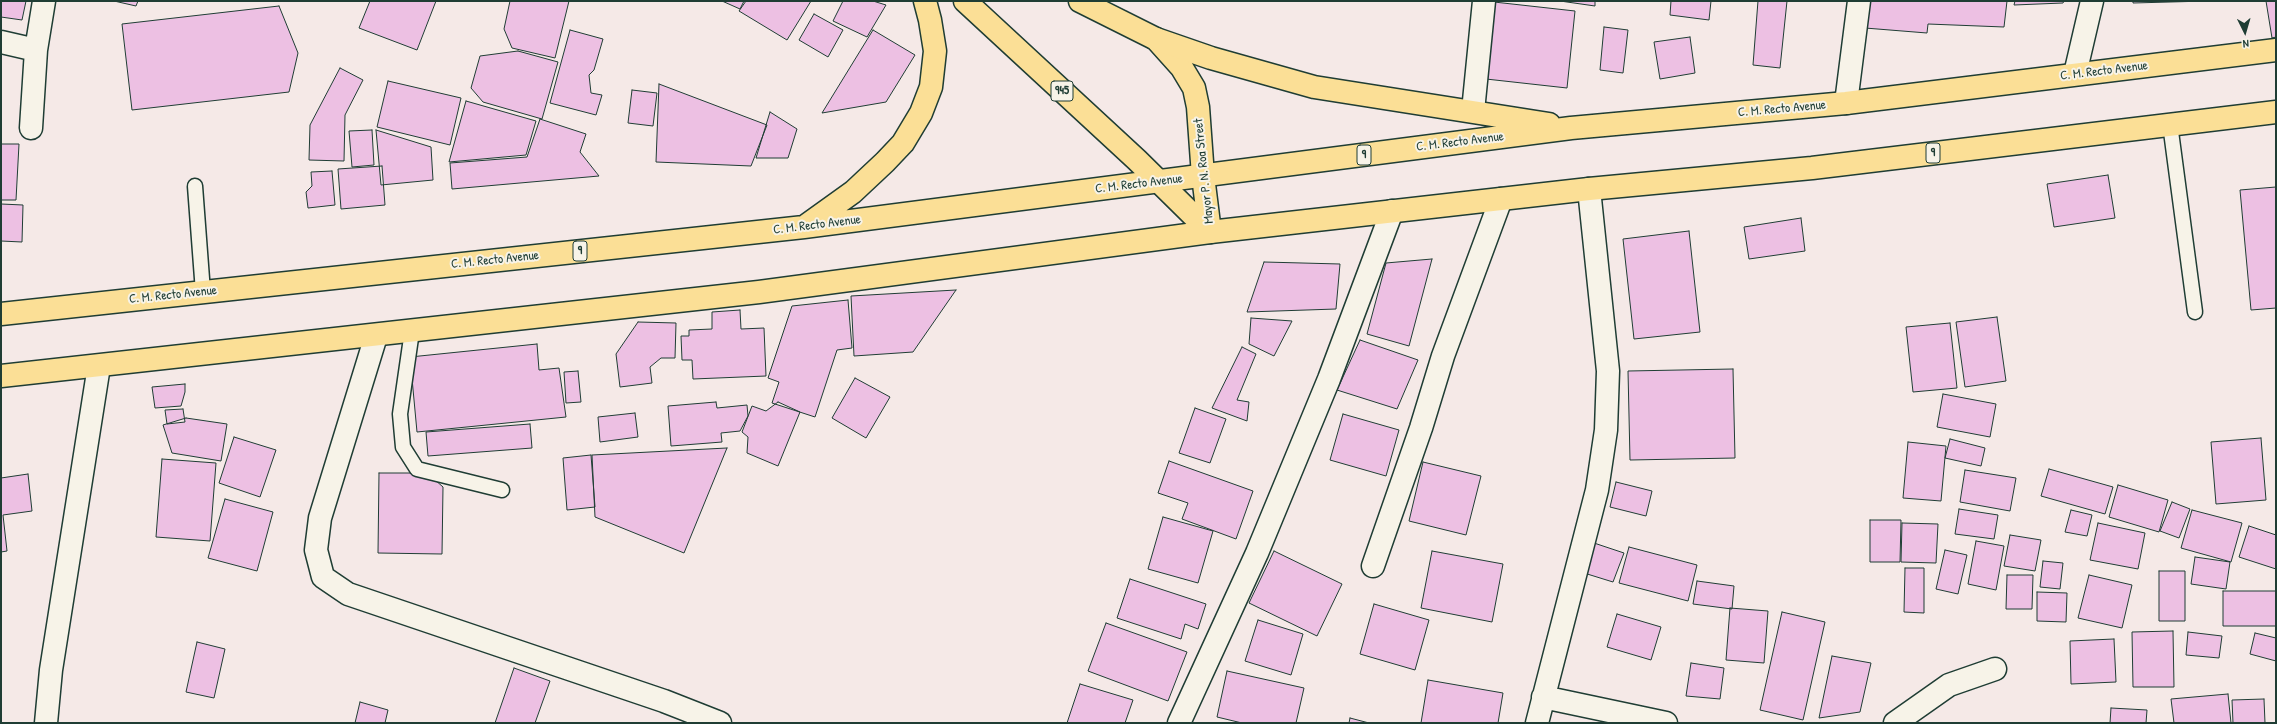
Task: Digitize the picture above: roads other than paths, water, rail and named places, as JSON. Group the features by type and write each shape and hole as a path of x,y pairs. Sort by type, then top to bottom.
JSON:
{"main road":[{"path":"804,227 853,192 885,162 903,143 921,113 931,87 935,51 925,1"},
{"name":"Mayor P. N. Roa Street","path":"965,1 1137,160 1157,182 1210,232"},
{"name":"Mayor P. N. Roa Street","path":"1080,1 1156,39 1182,68 1194,88 1198,107 1203,176 1210,232"},
{"path":"1156,39 1211,58 1314,87 1473,111 1571,128"},
{"name":"C. M. Recto Avenue","path":"1,314 804,227 1571,128 1846,103 2276,50"},
{"name":"9","path":"1,376 376,336 759,292 1210,232 1589,189 1812,168 2276,112"}],"street":[{"path":"31,128 36,50 44,1"},
{"path":"1473,111 1484,1"},
{"path":"1846,103 1859,1"},
{"path":"2075,74 2092,1"},
{"path":"1,42 36,50"},
{"path":"1537,723 1597,490 1606,430 1608,371 1589,189"},
{"path":"1373,566 1422,428 1443,356 1501,199"},
{"path":"1179,723 1257,553 1329,379 1392,212"},
{"path":"376,336 320,518 316,550 323,577 348,594 664,701 720,723"},
{"path":"46,723 51,670 99,366"},
{"path":"1895,723 1949,685 1995,669"},
{"path":"1543,697 1666,723"}],"lane":[{"path":"2170,124 2196,312"},
{"path":"195,186 203,292"},
{"path":"412,331 400,414 403,447 417,470 502,490"}]}
